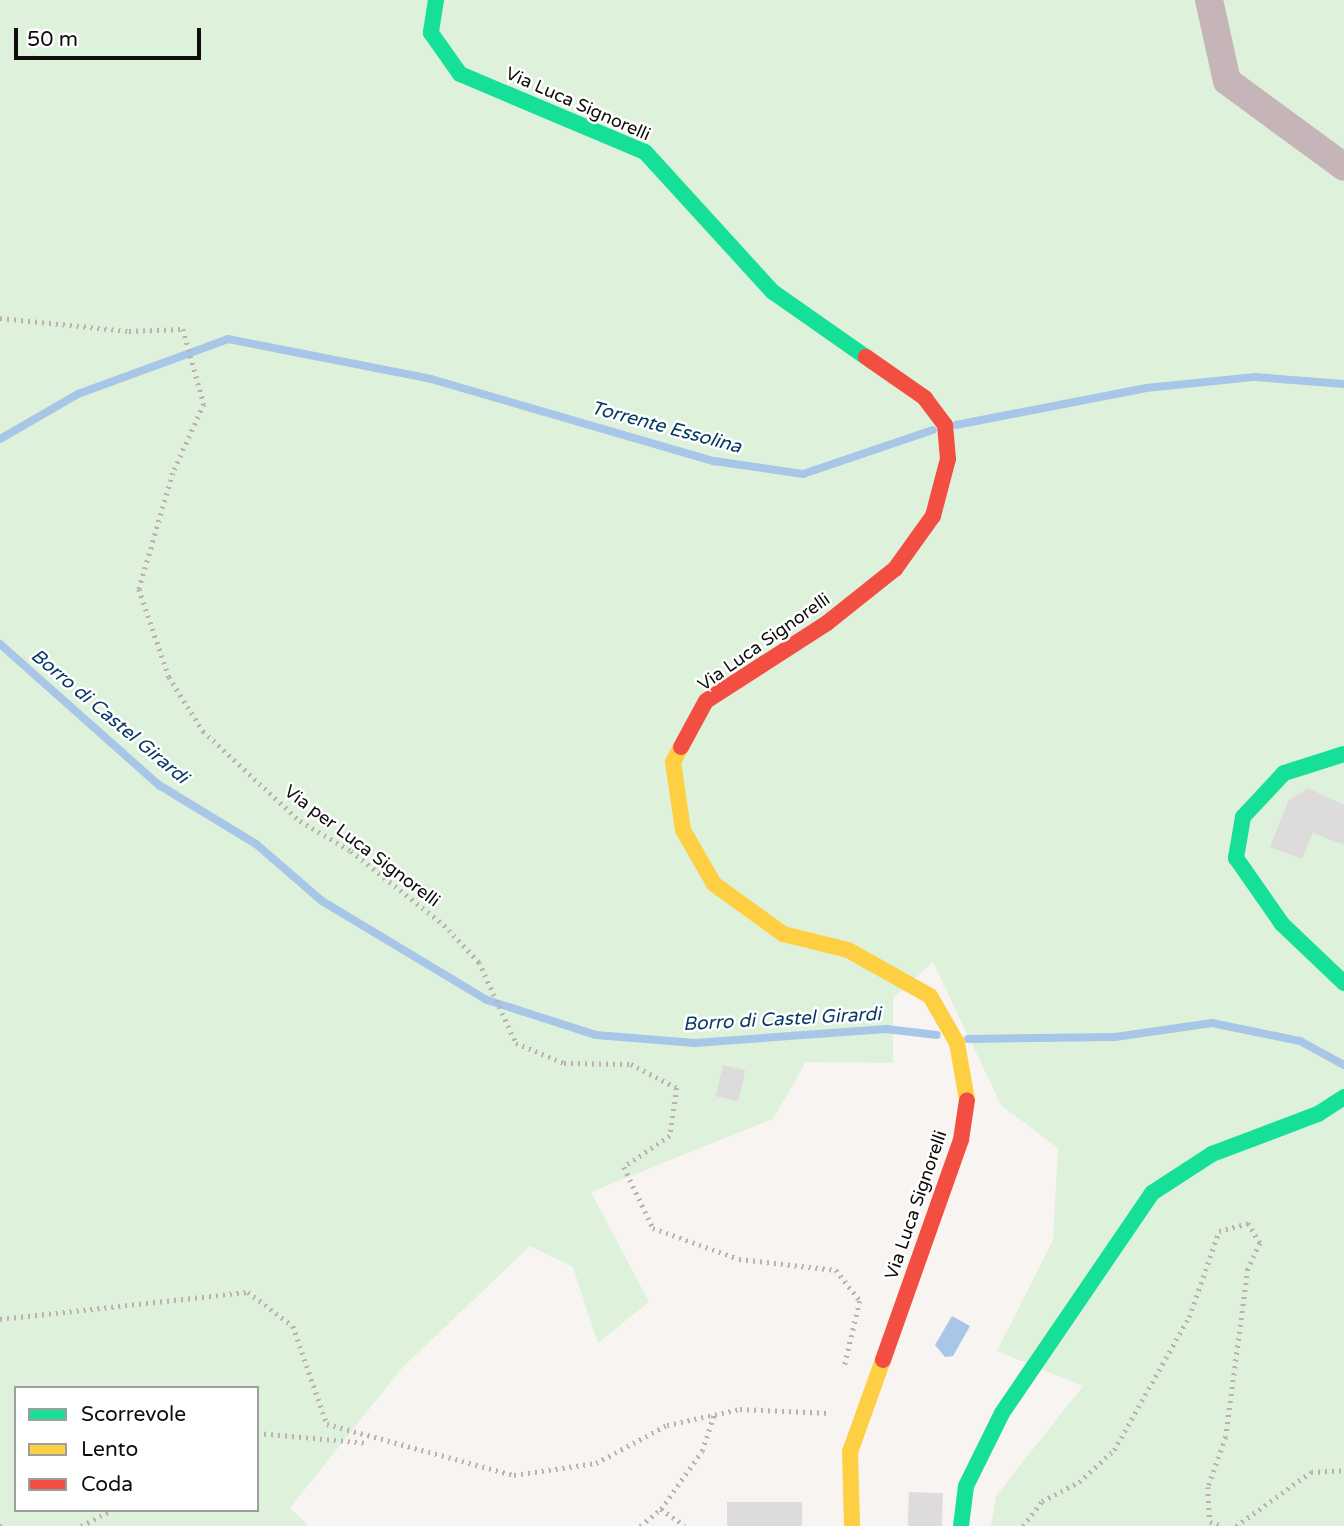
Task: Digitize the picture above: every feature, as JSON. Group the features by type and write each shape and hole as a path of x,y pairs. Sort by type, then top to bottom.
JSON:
{"main road":[{"name":"Via Luca Signorelli","path":"436,0 431,33 460,74 645,152 773,292 925,398 945,425 948,458 933,516 895,569 827,623 706,701 673,762 683,830 714,884 783,934 848,950 930,996 960,1055 968,1090 961,1140 850,1452 852,1526"},
{"path":"1344,754 1284,773 1243,817 1237,858 1282,924 1344,983"},
{"path":"961,1526 966,1486 1002,1413 1152,1193 1212,1154 1318,1114 1344,1097"}],"street":[{"path":"1209,0 1227,81 1344,167"}],"path":[{"name":"Via per Luca Signorelli","path":"0,318 129,331 183,329 204,404 173,473 139,589 183,698 203,731 300,821 351,851 444,925 479,962 516,1043 564,1063 631,1064 677,1088 670,1136 624,1167 653,1228 740,1259 836,1270 860,1301 843,1373"},
{"path":"1023,1526 1042,1501 1079,1482 1114,1450 1189,1317 1219,1231 1248,1223 1260,1243 1248,1269 1226,1437 1208,1487 1210,1522 1223,1526"},
{"path":"0,1319 248,1292 293,1326 327,1424 386,1445 514,1475 596,1463 667,1425 740,1409 835,1413 838,1400"},
{"path":"640,1526 661,1509 702,1451 714,1415"},
{"path":"259,1433 386,1445"},
{"path":"1236,1526 1311,1472 1344,1470"},
{"path":"661,1509 685,1526"},
{"path":"81,1526 108,1512"}],"green space":[{"path":"0,0 1344,0 1344,1526 991,1526 996,1496 1083,1386 997,1351 1053,1240 1058,1148 1001,1105 933,962 893,998 893,1063 806,1062 773,1119 591,1192 649,1302 598,1343 573,1267 530,1246 403,1367 290,1508 309,1526 0,1526"}],"water":[{"path":"952,1316 970,1326 953,1356 945,1357 935,1345"}],"building":[{"path":"1308,788 1344,805 1344,845 1313,833 1302,859 1270,847 1288,801"},
{"path":"723,1065 745,1070 738,1101 716,1096"},
{"path":"909,1492 943,1493 942,1526 908,1526"},
{"path":"727,1502 802,1502 802,1526 727,1526"}],"waterway":[{"name":"Torrente Essolina","path":"0,439 78,394 228,339 431,379 714,461 803,474 933,430"},
{"name":"Torrente Essolina","path":"956,425 1146,388 1255,377 1344,384"},
{"name":"Borro di Castel Girardi","path":"0,644 159,785 256,844 322,901 487,1000 596,1035 695,1043 886,1029 937,1035"},
{"name":"Borro di Castel Girardi","path":"968,1039 1115,1037 1212,1023 1300,1041 1344,1065"}],"traffic: fast":[{"path":"436,0 431,33 460,74 645,152 773,292 866,357"},
{"path":"1344,754 1284,773 1243,817 1236,858 1282,924 1344,983"},
{"path":"961,1526 966,1486 1002,1413 1152,1193 1212,1154 1318,1114 1344,1097"}],"traffic: slow":[{"path":"681,747 673,762 683,830 714,884 783,934 848,950 930,996 957,1043 967,1100"},
{"path":"852,1526 850,1452 883,1360"}],"traffic: jam":[{"path":"681,747 706,701 827,623 895,569 933,516 948,459 945,425 925,398 866,357"},
{"path":"883,1360 961,1140 967,1100"}]}
